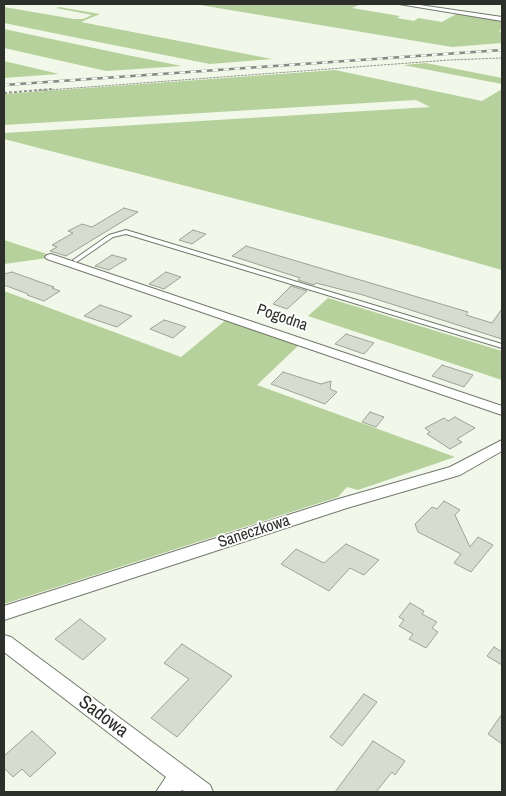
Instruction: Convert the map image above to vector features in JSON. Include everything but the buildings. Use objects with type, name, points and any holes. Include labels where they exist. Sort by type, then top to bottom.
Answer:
[{"type":"street","points":[[402,4],[502,19]]},
{"type":"street","name":"Pogodna","points":[[51,257],[502,411]]},
{"type":"street","name":"Saneczkowa","points":[[4,613],[341,504],[455,470],[502,446]]},
{"type":"street","name":"Sadowa","points":[[4,642],[202,792]]},
{"type":"street","points":[[167,792],[181,776]]},
{"type":"lane","points":[[76,260],[111,236],[126,232],[502,346]]},
{"type":"path","points":[[4,93],[449,60],[502,58]]},
{"type":"green space","points":[[194,4],[361,4],[352,8],[400,16],[397,18],[414,21],[418,18],[442,22],[458,13],[502,20],[502,29],[499,31],[502,32],[502,43],[452,47]]},
{"type":"green space","points":[[4,7],[74,19],[83,19],[92,15],[56,8],[100,14],[81,22],[272,59],[210,64],[4,23]]},
{"type":"green space","points":[[4,29],[182,66],[106,71],[4,48]]},
{"type":"green space","points":[[4,61],[59,74],[4,78]]},
{"type":"green space","points":[[426,63],[502,78],[502,84],[403,65]]},
{"type":"green space","points":[[335,70],[482,101],[502,89],[502,270],[403,242],[4,139],[4,133],[430,107],[416,100],[4,125],[4,94]]},
{"type":"green space","points":[[4,240],[50,255],[48,258],[4,264]]},
{"type":"green space","points":[[4,291],[181,357],[227,319],[300,344],[257,385],[455,457],[358,490],[347,487],[338,497],[4,604]]},
{"type":"green space","points":[[328,298],[502,351],[502,380],[308,316]]},
{"type":"railway","points":[[4,85],[502,50]]}]
